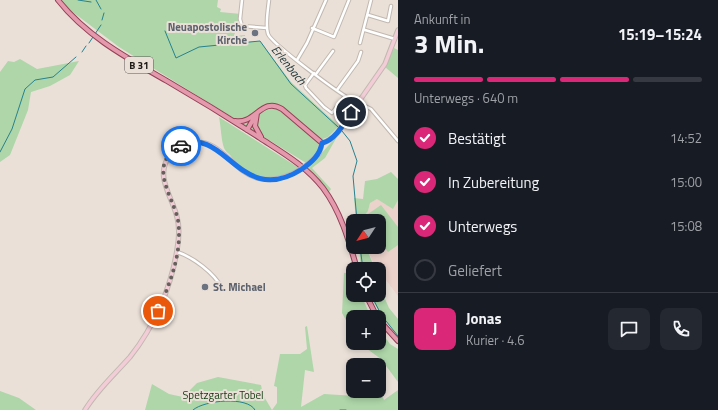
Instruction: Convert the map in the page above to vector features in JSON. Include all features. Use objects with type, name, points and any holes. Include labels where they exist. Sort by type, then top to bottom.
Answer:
[{"type":"main road","name":"B 31","points":[[58,0],[72,16],[96,37],[140,66],[227,117],[301,165],[324,189],[341,218],[356,262]]},
{"type":"main road","points":[[227,117],[240,122],[246,121],[267,106],[281,108],[322,143]]},
{"type":"main road","points":[[246,129],[256,113]]},
{"type":"main road","points":[[256,113],[256,129],[266,142]]},
{"type":"main road","points":[[386,328],[398,341]]},
{"type":"street","points":[[242,0],[240,19],[242,26],[267,28]]},
{"type":"street","points":[[269,0],[267,28],[268,34],[272,40],[345,96],[354,101],[360,100],[385,64],[398,30]]},
{"type":"street","points":[[297,60],[307,43],[312,28],[326,0]]},
{"type":"street","points":[[312,28],[334,37],[349,0]]},
{"type":"street","points":[[360,43],[365,30],[371,0]]},
{"type":"street","points":[[368,14],[388,21],[391,6]]},
{"type":"street","points":[[365,30],[395,40]]},
{"type":"street","points":[[333,51],[305,85],[306,88],[324,107],[332,113],[345,96]]},
{"type":"street","points":[[337,90],[358,61],[361,52]]},
{"type":"street","points":[[360,100],[361,104]]},
{"type":"street","points":[[354,101],[356,106]]},
{"type":"street","points":[[85,410],[103,386],[136,349],[148,331],[164,295],[177,252],[178,225],[164,182],[163,174],[167,161],[178,148],[191,142],[206,143],[220,151],[237,168],[257,178],[279,178],[298,171],[308,164],[319,154],[322,143],[335,135],[356,106],[361,104],[371,109],[398,141]]},
{"type":"street","points":[[177,252],[206,270],[217,279],[222,288]]},
{"type":"shaded area","points":[[377,199],[393,208],[398,200],[398,296],[386,280],[386,262],[373,262],[369,254],[386,254],[386,214],[366,214],[370,203]]},
{"type":"green space","points":[[62,0],[218,0],[217,7],[221,9],[220,12],[241,14],[234,36],[245,35],[246,42],[260,41],[291,82],[339,126],[328,137],[320,140],[316,154],[306,163],[119,47],[70,10]]},
{"type":"green space","points":[[394,48],[398,50],[398,78],[385,67]]},
{"type":"green space","points":[[20,59],[37,69],[79,61],[70,75],[50,86],[31,92],[28,110],[10,155],[0,162],[0,72],[8,61],[14,62]]},
{"type":"green space","points":[[219,117],[299,168],[289,173],[270,177],[261,177],[245,170],[237,164],[224,149]]},
{"type":"green space","points":[[338,135],[325,158],[312,168],[331,189],[329,192],[308,168]]},
{"type":"green space","points":[[391,172],[398,179],[398,200],[393,209],[377,199],[370,203],[366,214],[355,214],[354,198],[363,199],[365,181],[377,179]]},
{"type":"green space","points":[[381,205],[398,227],[398,245],[388,252],[386,249],[386,214],[368,214]]},
{"type":"green space","points":[[360,254],[369,254],[372,262],[360,262]]},
{"type":"green space","points":[[344,273],[346,273],[346,302],[364,302],[368,310],[346,310],[346,320],[342,313]]},
{"type":"green space","points":[[386,301],[389,308],[398,319],[398,337],[386,321],[386,310],[378,310],[374,302]]},
{"type":"green space","points":[[307,326],[314,372],[305,370],[301,407],[324,394],[346,395],[346,398],[383,398],[384,400],[398,390],[398,410],[272,410],[277,403],[277,387],[274,386],[280,354],[300,354],[307,349],[305,327]]},
{"type":"green space","points":[[386,339],[390,344],[398,349],[398,382],[386,366],[386,358],[380,358],[369,350],[386,350]]},
{"type":"green space","name":"Spetzgarter Tobel","points":[[218,377],[261,385],[263,395],[272,410],[145,410],[152,384],[169,394],[183,397],[197,383]]},
{"type":"green space","points":[[0,391],[19,398],[36,410],[0,410]]},
{"type":"waterway","points":[[78,0],[91,2]]},
{"type":"waterway","points":[[96,0],[101,9]]},
{"type":"waterway","points":[[102,20],[104,13]]},
{"type":"waterway","points":[[95,34],[101,25]]},
{"type":"waterway","name":"Erlenbach","points":[[165,31],[176,58],[199,47],[260,41],[291,84],[338,127]]},
{"type":"waterway","points":[[89,43],[93,37]]},
{"type":"waterway","points":[[82,52],[86,46]]},
{"type":"waterway","points":[[0,152],[12,129],[25,89],[35,80],[53,77],[76,57]]},
{"type":"waterway","name":"Erlenbach","points":[[342,131],[350,141],[357,161],[353,176],[356,214]]},
{"type":"waterway","name":"Erlenbach","points":[[361,254],[362,262]]},
{"type":"waterway","name":"Erlenbach","points":[[375,302],[382,316],[398,336]]},
{"type":"waterway","points":[[193,410],[206,404],[226,401],[244,403],[251,406],[255,410]]},
{"type":"waterway","points":[[340,410],[346,410]]},
{"type":"way so far","points":[[158,311],[171,277],[179,240],[177,216],[167,191],[163,174],[164,167],[169,157],[181,146]]},
{"type":"place","name":"Neuapostolische Kirche","points":[[255,33]]},
{"type":"place","name":"St. Michael","points":[[205,287]]},
{"type":"route","points":[[181,146],[191,142],[206,143],[220,151],[237,168],[252,177],[263,179],[279,178],[298,171],[314,160],[320,153],[322,143],[330,140],[335,135],[351,112]]}]
